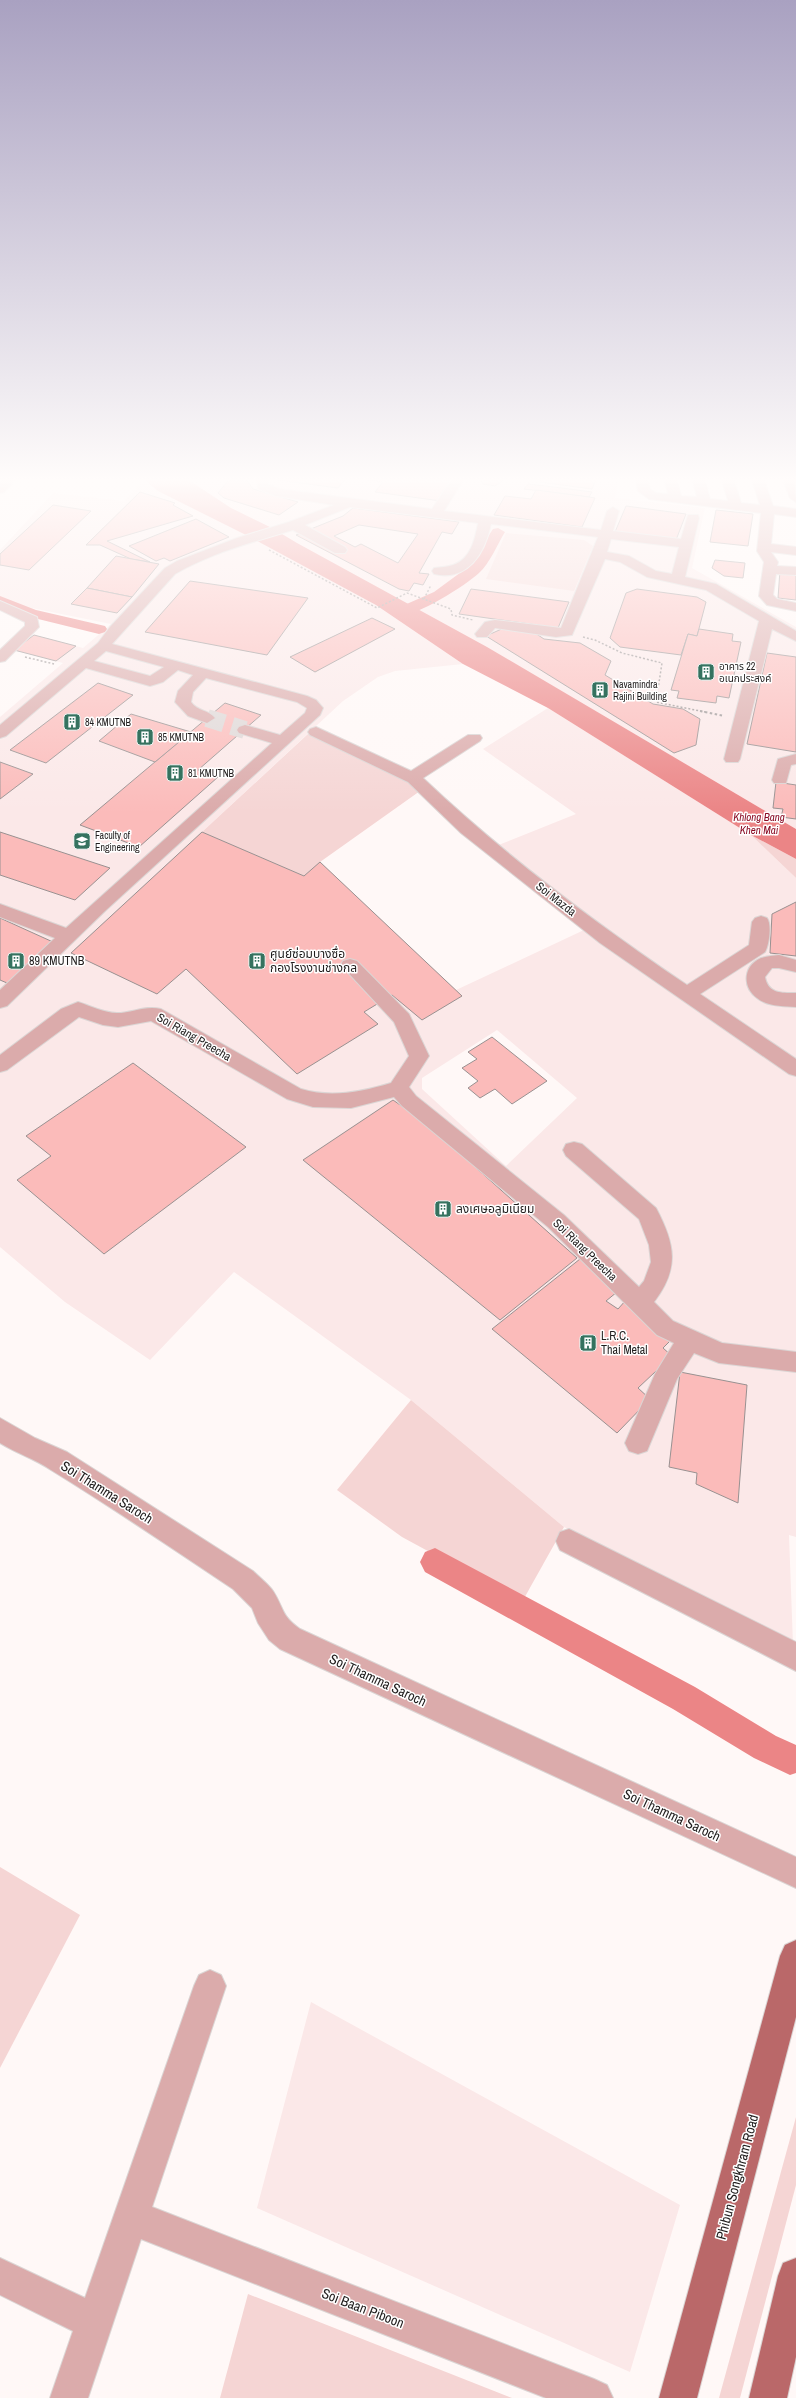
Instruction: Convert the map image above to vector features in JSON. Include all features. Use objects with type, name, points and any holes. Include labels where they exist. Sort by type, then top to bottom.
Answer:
[{"type":"main road","name":"Phibun Songkhram Road","points":[[678,2398],[796,1956]]},
{"type":"main road","points":[[768,2398],[796,2276]]},
{"type":"street","points":[[0,733],[104,646],[115,630],[153,589]]},
{"type":"street","points":[[482,634],[490,625],[495,624],[564,633],[567,632],[585,589]]},
{"type":"street","points":[[715,589],[767,618],[796,637]]},
{"type":"street","points":[[767,589],[766,596],[768,599],[782,605],[796,607]]},
{"type":"street","points":[[0,605],[32,620],[32,627],[4,656]]},
{"type":"street","points":[[732,759],[767,618]]},
{"type":"street","points":[[0,1001],[68,936],[312,715],[315,708],[311,703],[302,699],[174,666],[104,646]]},
{"type":"street","points":[[81,666],[150,681],[158,679],[174,666]]},
{"type":"street","points":[[203,673],[186,691],[183,702],[186,708],[193,713],[207,718]]},
{"type":"street","points":[[245,730],[282,741]]},
{"type":"street","name":"Soi Mazda","points":[[316,732],[414,779],[466,829],[612,943],[796,1070]]},
{"type":"street","points":[[414,779],[417,774],[474,738]]},
{"type":"street","points":[[780,780],[784,762],[796,758]]},
{"type":"street","points":[[0,910],[68,936]]},
{"type":"street","points":[[761,922],[758,948],[763,957],[775,962],[796,966]]},
{"type":"street","points":[[686,994],[758,948]]},
{"type":"street","points":[[756,985],[753,977],[755,971],[760,966],[775,962]]},
{"type":"street","points":[[350,965],[402,1019],[419,1056],[398,1088]]},
{"type":"street","points":[[719,974],[738,977],[756,985],[767,996],[793,1003]]},
{"type":"street","name":"Soi Riang Preecha","points":[[0,1066],[68,1014],[78,1009],[103,1018],[118,1020],[154,1014],[294,1094],[313,1100],[351,1101],[398,1088],[409,1101],[556,1221],[665,1328],[719,1353],[796,1362]]},
{"type":"street","points":[[574,1150],[648,1214],[660,1245],[662,1262],[654,1286],[640,1303]]},
{"type":"street","points":[[638,1443],[667,1374],[690,1340]]},
{"type":"street","name":"Soi Thamma Saroch","points":[[0,1429],[26,1446],[58,1460],[108,1491],[243,1580],[263,1600],[268,1614],[279,1631],[290,1639],[796,1873]]},
{"type":"street","points":[[568,1541],[796,1657]]},
{"type":"street","points":[[69,2398],[210,1986]]},
{"type":"street","name":"Soi Baan Piboon","points":[[131,2217],[594,2398]]},
{"type":"street","points":[[0,2276],[95,2322]]},
{"type":"path","points":[[340,589],[377,608],[407,593],[450,609],[452,615],[495,624]]},
{"type":"path","points":[[564,633],[595,640],[622,653],[662,663],[656,702],[742,720]]},
{"type":"path","points":[[4,656],[81,666]]},
{"type":"shaded area","points":[[0,589],[729,589],[796,627],[796,829],[488,648],[463,664],[395,671],[378,677],[343,701],[202,832],[303,876],[320,862],[456,990],[584,930],[796,1075],[796,1537],[789,1535],[793,1645],[564,1527],[411,1400],[234,1272],[150,1360],[65,1302],[0,1247],[0,717],[63,663],[14,650],[34,635],[83,648],[111,624],[12,604],[0,597]],"holes":[[[497,1030],[577,1098],[506,1166],[422,1089],[422,1078]]]},
{"type":"shaded area","points":[[559,589],[575,589],[574,591]]},
{"type":"shaded area","points":[[548,708],[751,835],[796,878],[796,1066],[679,982],[496,846],[576,814],[483,749]]},
{"type":"shaded area","points":[[309,733],[408,780],[420,791],[320,862],[304,876],[202,832]]},
{"type":"shaded area","points":[[751,835],[796,859],[796,878]]},
{"type":"shaded area","points":[[411,1400],[564,1527],[522,1602],[402,1537],[337,1490]]},
{"type":"shaded area","points":[[0,1867],[80,1915],[0,2068]]},
{"type":"shaded area","points":[[311,2002],[680,2205],[630,2372],[257,2208]]},
{"type":"shaded area","points":[[796,2117],[796,2185],[740,2398],[719,2398]]},
{"type":"shaded area","points":[[248,2294],[512,2398],[220,2398]]},
{"type":"water","name":"Khlong Bang Khen Mai","points":[[346,589],[381,589],[487,647],[796,829],[796,859],[751,835],[548,708],[463,664],[376,605]]},
{"type":"building","points":[[86,589],[132,597],[117,613],[71,604]]},
{"type":"building","points":[[92,589],[139,589],[132,597]]},
{"type":"building","points":[[183,589],[245,589],[308,598],[267,655],[145,632]]},
{"type":"building","points":[[399,589],[410,589],[409,591]]},
{"type":"building","points":[[471,589],[569,602],[558,628],[459,614]]},
{"type":"building","points":[[637,589],[697,597],[706,602],[697,636],[688,634],[681,655],[620,647],[610,638],[626,593]]},
{"type":"building","points":[[779,589],[796,589],[796,600],[778,598]]},
{"type":"building","points":[[372,618],[395,629],[315,672],[290,657]]},
{"type":"building","name":"Navamindra Rajini Building","points":[[506,627],[529,629],[544,639],[580,643],[611,661],[605,675],[653,704],[683,709],[700,719],[696,745],[674,753],[486,636]]},
{"type":"building","name":"อาคาร 22 อเนกประสงค์","points":[[699,629],[733,634],[732,641],[741,642],[729,698],[717,696],[716,703],[677,698],[679,691],[671,690],[688,634],[697,636]]},
{"type":"building","points":[[34,635],[76,646],[56,661],[14,650]]},
{"type":"building","points":[[767,653],[796,657],[796,752],[747,744]]},
{"type":"building","name":"84 KMUTNB","points":[[98,683],[133,695],[46,763],[10,750]]},
{"type":"building","name":"81 KMUTNB","points":[[225,703],[261,715],[198,770],[218,777],[139,847],[80,825]]},
{"type":"building","name":"85 KMUTNB","points":[[131,714],[191,732],[155,762],[99,741]]},
{"type":"building","points":[[0,762],[33,774],[0,799]]},
{"type":"building","points":[[776,782],[796,785],[796,819],[781,817],[783,809],[773,808]]},
{"type":"building","points":[[0,832],[110,868],[75,900],[0,875]]},
{"type":"building","name":"ศูนย์ซ่อมบางซื่อ กองโรงงานช่างกล","points":[[202,832],[304,876],[320,862],[462,996],[422,1020],[392,995],[364,1012],[378,1024],[297,1074],[186,969],[157,994],[71,953]]},
{"type":"building","points":[[796,902],[796,956],[770,953],[772,914]]},
{"type":"building","name":"89 KMUTNB","points":[[0,918],[53,942],[7,983],[0,980]]},
{"type":"building","points":[[492,1037],[547,1081],[512,1104],[495,1089],[480,1098],[468,1088],[478,1081],[462,1068],[477,1059],[468,1052]]},
{"type":"building","points":[[133,1063],[246,1147],[104,1254],[17,1180],[51,1156],[26,1136]]},
{"type":"building","name":"ลงเศษอลูมิเนียม","points":[[393,1100],[426,1123],[577,1258],[500,1320],[303,1160]]},
{"type":"building","name":"L.R.C. Thai Metal","points":[[580,1259],[617,1292],[606,1301],[618,1309],[626,1300],[672,1339],[663,1348],[672,1356],[638,1388],[650,1399],[617,1433],[492,1329]]},
{"type":"building","points":[[680,1372],[747,1385],[738,1503],[696,1484],[697,1473],[669,1467]]},
{"type":"waterway","points":[[398,613],[439,595],[448,589]]},
{"type":"waterway","points":[[0,601],[31,613],[99,629]]},
{"type":"waterway","points":[[435,1562],[684,1698],[765,1747],[790,1759]]},
{"type":"tunnel","points":[[207,718],[245,730]]},
{"type":"place","name":"อาคาร 22 อเนกประสงค์","points":[[706,672]]},
{"type":"place","name":"Navamindra Rajini Building","points":[[600,690]]},
{"type":"place","name":"84 KMUTNB","points":[[72,722]]},
{"type":"place","name":"85 KMUTNB","points":[[145,737]]},
{"type":"place","name":"81 KMUTNB","points":[[175,773]]},
{"type":"place","name":"Faculty of Engineering","points":[[82,841]]},
{"type":"place","name":"89 KMUTNB","points":[[16,961]]},
{"type":"place","name":"ศูนย์ซ่อมบางซื่อ กองโรงงานช่างกล","points":[[257,961]]},
{"type":"place","name":"ลงเศษอลูมิเนียม","points":[[443,1209]]},
{"type":"place","name":"L.R.C. Thai Metal","points":[[588,1343]]}]
